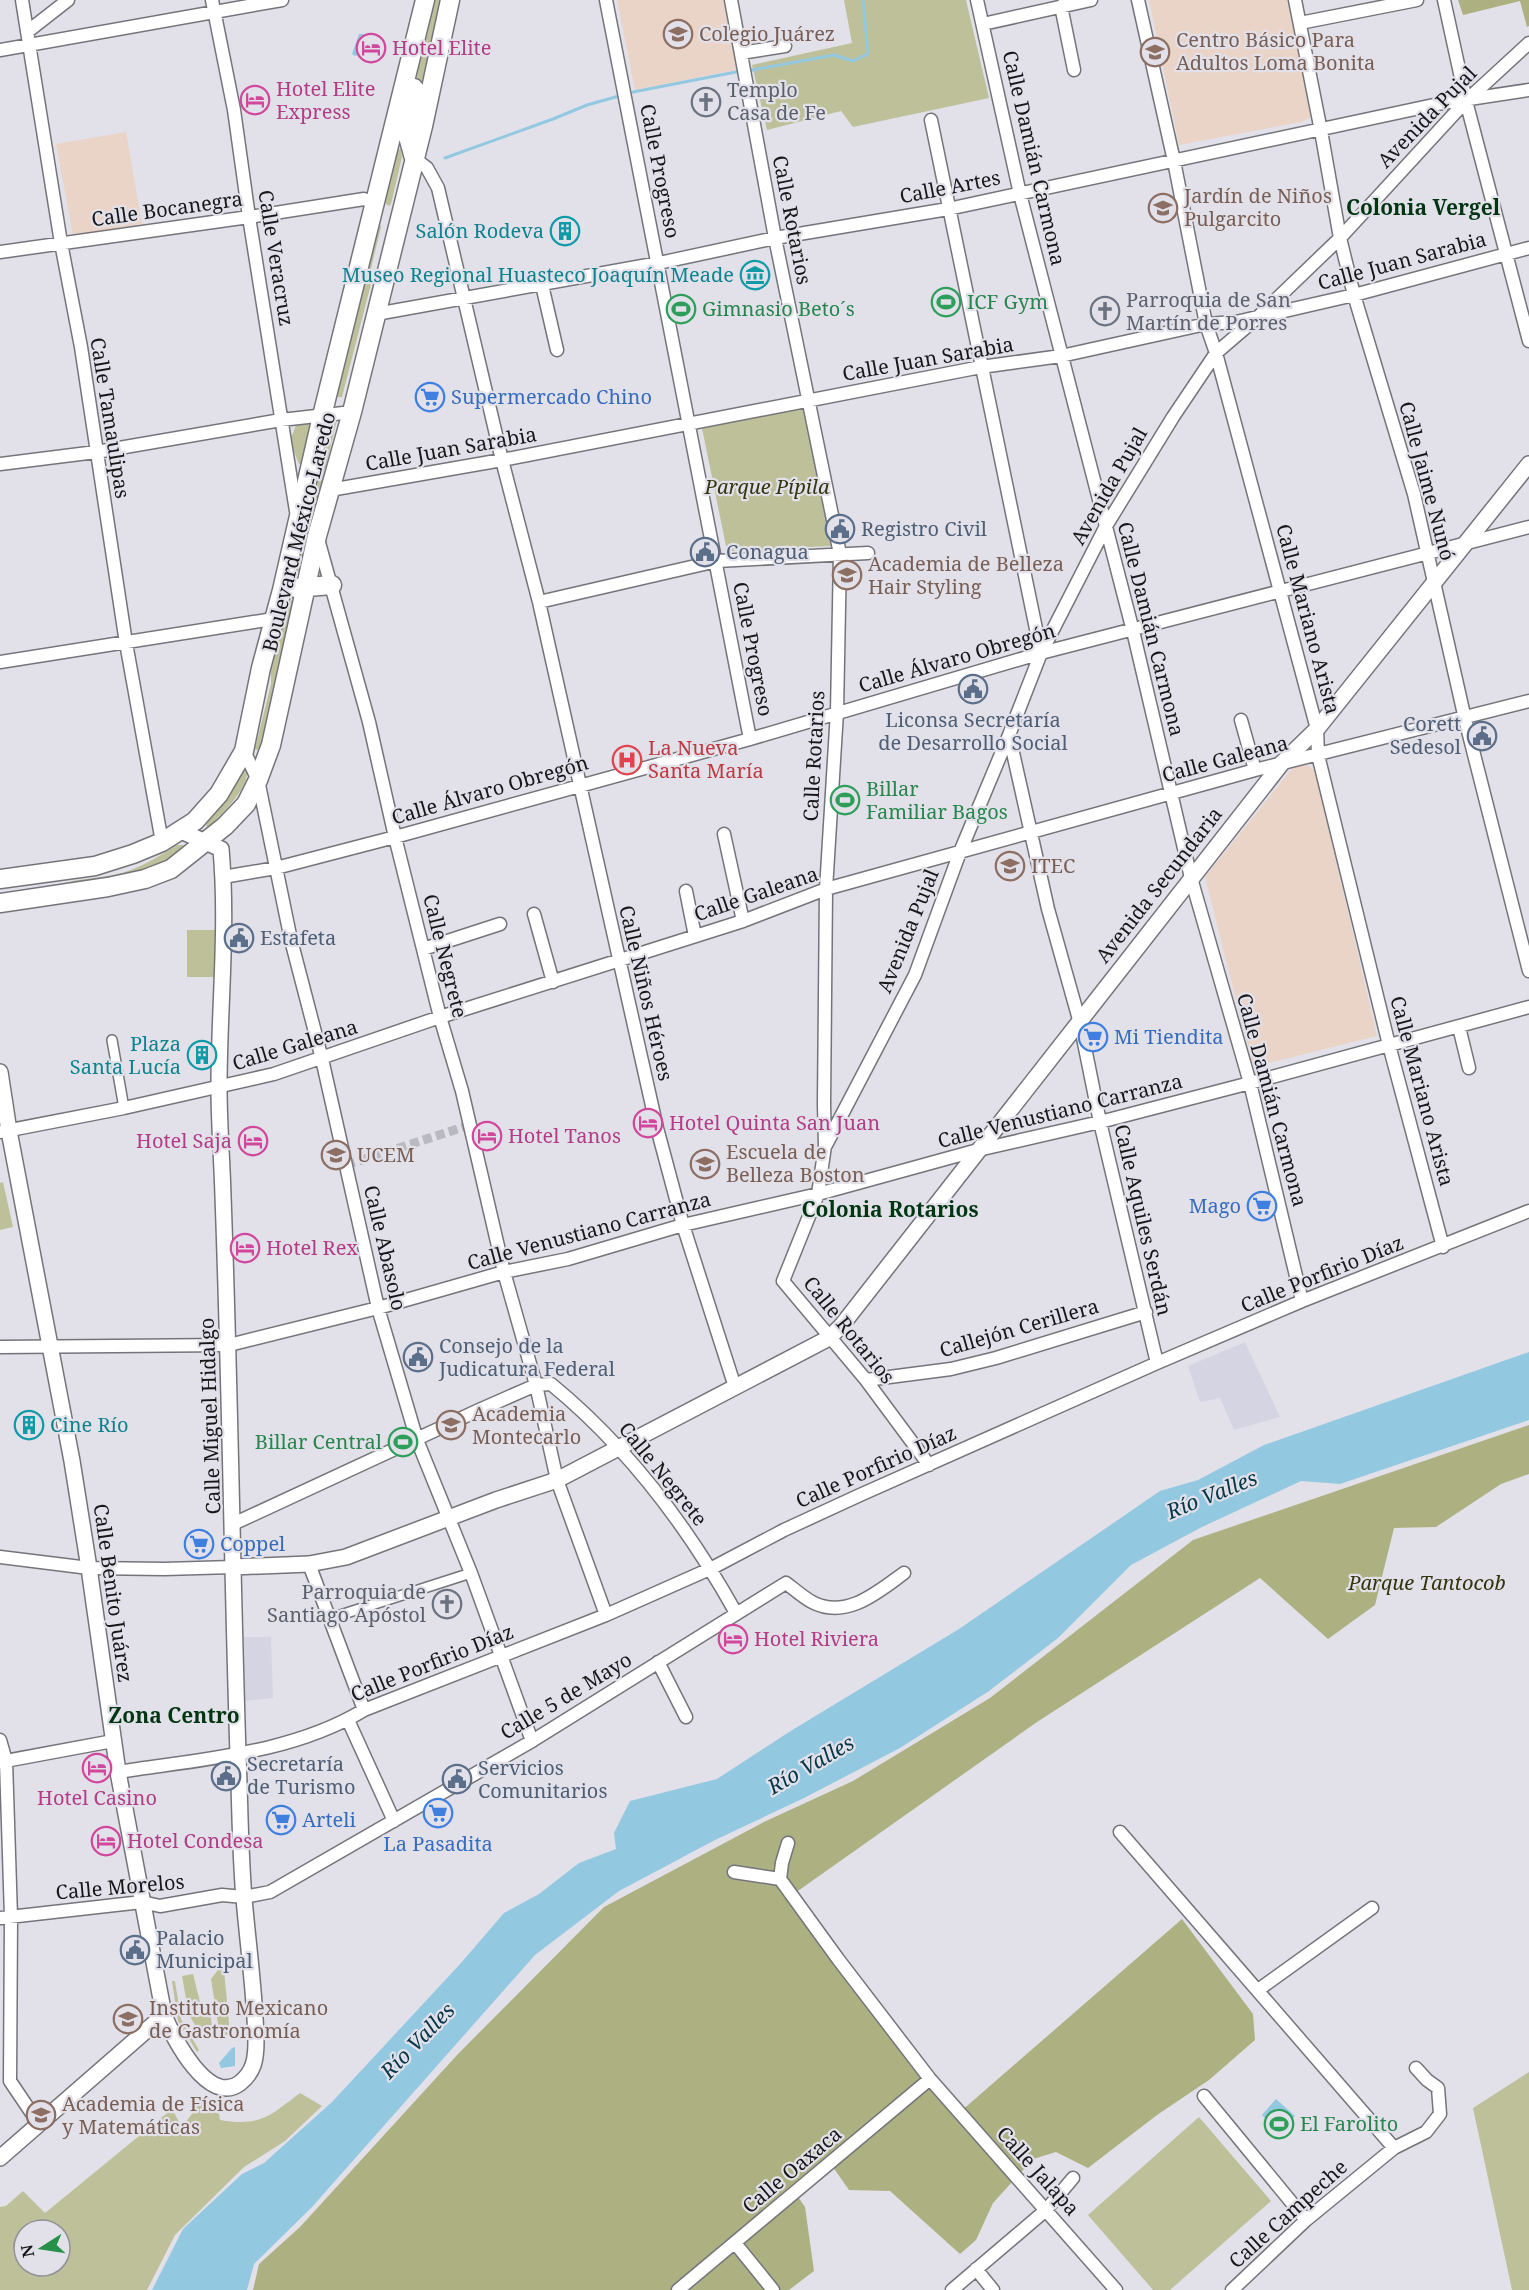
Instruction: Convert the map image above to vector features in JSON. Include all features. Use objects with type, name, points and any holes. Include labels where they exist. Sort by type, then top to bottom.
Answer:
[{"type":"main road","name":"Boulevard México-Laredo","points":[[0,879],[95,866],[133,855],[162,842],[195,821],[219,794],[244,751],[273,619],[282,590],[322,416],[425,0]]},
{"type":"main road","name":"Boulevard México-Laredo","points":[[0,903],[87,891],[145,879],[171,869],[207,841],[246,804],[258,780],[271,745],[317,536],[352,412],[450,0]]},
{"type":"main road","points":[[414,47],[415,76],[407,133],[414,158]]},
{"type":"main road","points":[[374,203],[396,231]]},
{"type":"main road","points":[[282,590],[306,585],[332,585]]},
{"type":"street","name":"Calle Tamaulipas","points":[[22,0],[61,243],[81,347],[126,643],[162,842]]},
{"type":"street","points":[[27,32],[68,0]]},
{"type":"street","points":[[0,50],[30,46],[213,6],[282,0]]},
{"type":"street","name":"Calle Progreso","points":[[606,0],[750,739]]},
{"type":"street","name":"Calle Rotarios","points":[[731,0],[775,238],[840,554],[837,712],[826,889],[825,1146],[818,1194],[783,1281],[866,1380],[929,1465]]},
{"type":"street","name":"Calle Damián Carmona","points":[[977,0],[1020,194],[1133,631],[1191,878],[1250,1083],[1302,1301]]},
{"type":"street","points":[[983,24],[1091,0]]},
{"type":"street","name":"Calle Mariano Arista","points":[[1138,0],[1174,161],[1206,324],[1216,353],[1317,729],[1318,755],[1389,1045],[1443,1247]]},
{"type":"street","name":"Calle Jaime Nunó","points":[[1295,0],[1340,238],[1354,295],[1414,494],[1465,719],[1529,971]]},
{"type":"street","points":[[1300,23],[1417,0]]},
{"type":"street","points":[[1444,0],[1466,101],[1529,341]]},
{"type":"street","name":"Calle Veracruz","points":[[213,6],[234,110],[298,523]]},
{"type":"street","points":[[1061,6],[1074,70]]},
{"type":"street","name":"Avenida Pujal","points":[[825,1146],[915,975],[960,852],[1041,654],[1106,526],[1173,417],[1216,353],[1258,317],[1340,238],[1466,101],[1529,43]]},
{"type":"street","points":[[742,58],[785,46]]},
{"type":"street","name":"Calle Artes","points":[[376,314],[659,263],[775,238],[948,208],[1443,103],[1529,90]]},
{"type":"street","points":[[931,120],[1041,654]]},
{"type":"street","name":"Calle Niños Héroes","points":[[414,158],[427,168],[438,188],[502,460],[539,602],[657,1128],[683,1226],[735,1387]]},
{"type":"street","name":"Calle Bocanegra","points":[[0,252],[364,199],[374,203]]},
{"type":"street","name":"Calle Juan Sarabia","points":[[330,490],[688,425],[981,367],[1061,356],[1206,324],[1236,322],[1354,295],[1529,249]]},
{"type":"street","points":[[542,285],[557,350]]},
{"type":"street","points":[[0,464],[96,452],[281,420],[352,412]]},
{"type":"street","name":"Avenida Secundaria","points":[[829,1338],[842,1325],[1080,1023],[1282,763],[1317,729],[1529,464]]},
{"type":"street","name":"Calle Álvaro Obregón","points":[[223,877],[276,868],[395,837],[580,784],[750,739],[1041,654],[1529,527]]},
{"type":"street","name":"Calle Negrete","points":[[317,536],[369,722],[440,1017],[462,1090],[504,1272],[536,1385],[557,1480],[606,1615]]},
{"type":"street","points":[[539,602],[717,561],[868,553]]},
{"type":"street","points":[[0,662],[273,619]]},
{"type":"street","name":"Calle Galeana","points":[[4,1132],[219,1088],[274,1074],[440,1017],[743,921],[826,889],[1282,763],[1465,719],[1529,701]]},
{"type":"street","points":[[1241,720],[1256,770]]},
{"type":"street","name":"Calle Aquiles Serdán","points":[[1009,735],[1048,909],[1080,1023],[1100,1122],[1157,1363]]},
{"type":"street","name":"Calle Abasolo","points":[[244,751],[258,780],[276,868],[378,1308],[417,1440],[471,1573],[499,1656],[532,1741]]},
{"type":"street","points":[[181,831],[207,841]]},
{"type":"street","points":[[724,834],[743,921]]},
{"type":"street","name":"Calle Miguel Hidalgo","points":[[207,841],[221,849],[223,877],[219,1088],[229,1345],[238,1754],[244,1897],[255,2016],[256,2054],[250,2075],[233,2088]]},
{"type":"street","points":[[686,891],[695,936]]},
{"type":"street","points":[[534,914],[553,982]]},
{"type":"street","points":[[423,949],[500,924]]},
{"type":"street","name":"Calle Venustiano Carranza","points":[[0,1347],[229,1345],[378,1308],[504,1272],[568,1259],[683,1226],[818,1194],[978,1150],[1100,1122],[1250,1083],[1529,1007]]},
{"type":"street","points":[[1459,1027],[1469,1068]]},
{"type":"street","points":[[112,1040],[124,1108]]},
{"type":"street","name":"Calle Benito Juárez","points":[[0,1072],[4,1132],[72,1461],[118,1772],[164,2015],[174,2038],[195,2068],[219,2088],[233,2088]]},
{"type":"street","name":"Calle Porfirio Díaz","points":[[118,1772],[238,1754],[299,1740],[348,1720],[364,1710],[606,1615],[712,1568],[784,1530],[1157,1363],[1302,1301],[1529,1211]]},
{"type":"street","name":"Callejón Cerillera","points":[[866,1380],[951,1369],[996,1359],[1146,1312]]},
{"type":"street","points":[[0,1557],[89,1568],[164,1569],[309,1564],[346,1557],[557,1480],[829,1338]]},
{"type":"street","name":"Calle Negrete","points":[[536,1385],[551,1384],[582,1409],[619,1446],[712,1568],[736,1613]]},
{"type":"street","points":[[234,1524],[536,1385]]},
{"type":"street","points":[[309,1564],[364,1710]]},
{"type":"street","points":[[331,1618],[471,1573]]},
{"type":"street","name":"Calle 5 de Mayo","points":[[244,1897],[270,1892],[394,1821],[532,1741],[786,1583],[812,1602],[829,1608],[862,1602],[904,1573]]},
{"type":"street","points":[[658,1662],[686,1717]]},
{"type":"street","points":[[348,1720],[394,1821]]},
{"type":"street","points":[[0,1740],[3,1762],[10,2081],[39,2124]]},
{"type":"street","points":[[3,1762],[114,1741]]},
{"type":"street","points":[[1120,1832],[1394,2148]]},
{"type":"street","points":[[734,1872],[780,1879],[788,1843]]},
{"type":"street","name":"Calle Jalapa","points":[[780,1879],[930,2079],[1116,2290]]},
{"type":"street","name":"Calle Morelos","points":[[6,1918],[142,1902],[160,1906],[222,1895],[244,1897]]},
{"type":"street","points":[[1258,1990],[1372,1908]]},
{"type":"street","points":[[0,2158],[164,2015]]},
{"type":"street","name":"Calle Campeche","points":[[1232,2290],[1306,2220],[1394,2148],[1426,2132],[1440,2114],[1438,2088],[1416,2068]]},
{"type":"street","name":"Calle Oaxaca","points":[[678,2290],[930,2079]]},
{"type":"street","points":[[1204,2096],[1306,2220]]},
{"type":"street","points":[[952,2290],[1046,2210],[1072,2178]]},
{"type":"street","points":[[735,2243],[773,2290]]},
{"type":"street","points":[[976,2270],[993,2290]]},
{"type":"shaded area","name":"Colegio Juárez","points":[[617,0],[726,0],[740,69],[635,90]]},
{"type":"shaded area","points":[[1149,0],[1288,0],[1311,113],[1310,118],[1301,122],[1179,145]]},
{"type":"shaded area","points":[[126,132],[142,224],[73,236],[56,144]]},
{"type":"shaded area","points":[[1303,762],[1315,771],[1377,1036],[1253,1067],[1205,877],[1295,765]]},
{"type":"shaded area","points":[[1245,1342],[1280,1417],[1234,1430],[1220,1398],[1200,1402],[1188,1366]]},
{"type":"shaded area","points":[[244,1637],[271,1637],[273,1698],[245,1701]]},
{"type":"green space","points":[[435,0],[442,0],[408,137],[418,71]]},
{"type":"green space","points":[[844,0],[966,0],[989,98],[853,127],[841,111],[767,130],[752,65],[852,43]]},
{"type":"green space","points":[[1458,0],[1529,0],[1529,26],[1527,27],[1520,1],[1463,15]]},
{"type":"green space","points":[[401,149],[402,157],[389,206],[385,201],[398,150]]},
{"type":"green space","points":[[380,224],[369,277],[372,280],[342,397],[336,397]]},
{"type":"green space","name":"Parque Pípila","points":[[803,408],[831,546],[727,551],[702,428]]},
{"type":"green space","points":[[337,420],[310,531],[307,518],[331,421]]},
{"type":"green space","points":[[312,422],[302,465],[299,464],[290,441],[296,425]]},
{"type":"green space","points":[[305,525],[308,537],[299,574],[292,577]]},
{"type":"green space","points":[[297,597],[261,748],[258,750],[255,749],[271,684],[271,671],[289,602]]},
{"type":"green space","points":[[242,771],[247,771],[244,785],[239,793],[209,827],[206,826],[221,807]]},
{"type":"green space","points":[[177,845],[183,845],[187,849],[136,874],[55,887],[76,880],[123,873],[147,863]]},
{"type":"green space","points":[[187,930],[219,930],[218,977],[187,977]]},
{"type":"green space","points":[[3,1182],[13,1227],[0,1230],[0,1183]]},
{"type":"green space","points":[[1529,1425],[1529,1474],[1501,1484],[1436,1527],[1394,1528],[1375,1605],[1328,1639],[1260,1578],[1037,1722],[795,1893],[960,2112],[1182,1919],[1253,2014],[1255,2040],[1209,2080],[1157,2115],[1088,2168],[1056,2152],[1033,2159],[993,2203],[976,2240],[960,2254],[890,2191],[849,2190],[828,2160],[793,2190],[805,2207],[814,2271],[789,2290],[253,2290],[259,2264],[300,2227],[458,2054],[604,1907],[766,1821],[853,1781],[990,1698],[1193,1540]]},
{"type":"green space","points":[[218,1970],[224,1970],[230,2034],[220,2036],[211,1979]]},
{"type":"green space","points":[[193,1974],[200,2002],[187,2004],[182,1976]]},
{"type":"green space","points":[[172,1981],[175,1981],[181,2019],[199,2050],[197,2052],[178,2021]]},
{"type":"green space","points":[[210,2013],[214,2038],[204,2040],[189,2015]]},
{"type":"green space","points":[[1529,2072],[1529,2290],[1512,2290],[1473,2108]]},
{"type":"green space","points":[[300,2093],[322,2106],[285,2141],[244,2167],[175,2235],[147,2290],[0,2290],[0,2207],[6,2206],[23,2191],[45,2213],[172,2109],[182,2127],[203,2099],[219,2114],[220,2120],[255,2121],[272,2113]]},
{"type":"green space","points":[[1199,2117],[1271,2201],[1170,2290],[1153,2290],[1088,2215]]},
{"type":"water","points":[[359,34],[364,34],[365,40],[362,41],[359,55],[355,56],[352,54]]},
{"type":"water","name":"Río Valles","points":[[1529,1352],[1529,1420],[1340,1484],[1301,1481],[1202,1527],[1131,1565],[1058,1638],[989,1691],[900,1748],[804,1798],[715,1840],[619,1891],[535,1955],[312,2207],[254,2264],[247,2290],[152,2290],[183,2229],[242,2174],[264,2163],[332,2102],[461,1963],[504,1913],[539,1894],[579,1863],[616,1849],[614,1833],[630,1801],[717,1779],[789,1732],[959,1629],[1160,1491],[1198,1480],[1264,1445]]},
{"type":"water","points":[[235,2047],[235,2066],[221,2068],[219,2063]]},
{"type":"water","name":"El Farolito","points":[[1276,2099],[1295,2116],[1279,2133],[1262,2115]]},
{"type":"waterway","points":[[747,71],[834,55],[853,61],[868,54],[863,0]]},
{"type":"waterway","points":[[633,92],[741,71]]},
{"type":"waterway","points":[[445,158],[587,105],[619,96]]},
{"type":"tunnel","points":[[346,1165],[470,1125]]},
{"type":"place","name":"Colegio Juárez","points":[[678,34]]},
{"type":"place","name":"Hotel Elite","points":[[371,48]]},
{"type":"place","name":"Centro Básico Para Adultos Loma Bonita","points":[[1155,52]]},
{"type":"place","name":"Hotel Elite Express","points":[[255,100]]},
{"type":"place","name":"Templo Casa de Fe","points":[[706,102]]},
{"type":"place","name":"Jardín de Niños Pulgarcito","points":[[1163,208]]},
{"type":"place","name":"Salón Rodeva","points":[[565,231]]},
{"type":"place","name":"Museo Regional Huasteco Joaquín Meade","points":[[755,275]]},
{"type":"place","name":"ICF Gym","points":[[946,302]]},
{"type":"place","name":"Gimnasio Beto´s","points":[[681,309]]},
{"type":"place","name":"Parroquia de San Martín de Porres","points":[[1105,311]]},
{"type":"place","name":"Supermercado Chino","points":[[430,397]]},
{"type":"place","name":"Registro Civil","points":[[840,529]]},
{"type":"place","name":"Conagua","points":[[705,552]]},
{"type":"place","name":"Academia de Belleza Hair Styling","points":[[847,575]]},
{"type":"place","name":"Liconsa Secretaría de Desarrollo Social","points":[[973,689]]},
{"type":"place","name":"Corett Sedesol","points":[[1482,736]]},
{"type":"place","name":"La Nueva Santa María","points":[[627,760]]},
{"type":"place","name":"Billar Familiar Bagos","points":[[845,800]]},
{"type":"place","name":"ITEC","points":[[1010,866]]},
{"type":"place","name":"Estafeta","points":[[239,938]]},
{"type":"place","name":"Mi Tiendita","points":[[1093,1037]]},
{"type":"place","name":"Plaza Santa Lucía","points":[[202,1055]]},
{"type":"place","name":"Hotel Quinta San Juan","points":[[648,1123]]},
{"type":"place","name":"Hotel Tanos","points":[[487,1136]]},
{"type":"place","name":"Hotel Saja","points":[[253,1141]]},
{"type":"place","name":"UCEM","points":[[336,1155]]},
{"type":"place","name":"Escuela de Belleza Boston","points":[[705,1164]]},
{"type":"place","name":"Mago","points":[[1262,1206]]},
{"type":"place","name":"Hotel Rex","points":[[245,1248]]},
{"type":"place","name":"Consejo de la Judicatura Federal","points":[[418,1357]]},
{"type":"place","name":"Cine Río","points":[[29,1425]]},
{"type":"place","name":"Academia Montecarlo","points":[[451,1425]]},
{"type":"place","name":"Billar Central","points":[[403,1442]]},
{"type":"place","name":"Coppel","points":[[199,1544]]},
{"type":"place","name":"Parroquia de Santiago Apóstol","points":[[447,1604]]},
{"type":"place","name":"Hotel Riviera","points":[[733,1639]]},
{"type":"place","name":"Hotel Casino","points":[[97,1768]]},
{"type":"place","name":"Secretaría de Turismo","points":[[226,1776]]},
{"type":"place","name":"Servicios Comunitarios","points":[[457,1779]]},
{"type":"place","name":"La Pasadita","points":[[438,1813]]},
{"type":"place","name":"Arteli","points":[[281,1820]]},
{"type":"place","name":"Hotel Condesa","points":[[106,1841]]},
{"type":"place","name":"Palacio Municipal","points":[[135,1950]]},
{"type":"place","name":"Instituto Mexicano de Gastronomía","points":[[128,2019]]},
{"type":"place","name":"Academia de Física y Matemáticas","points":[[41,2115]]},
{"type":"place","name":"El Farolito","points":[[1279,2124]]},
{"type":"district","name":"Colonia Vergel","points":[[1423,208]]},
{"type":"district","name":"Colonia Rotarios","points":[[890,1210]]},
{"type":"district","name":"Zona Centro","points":[[174,1716]]},
{"type":"park label","name":"Parque Tantocob","points":[[1427,1583]]}]
